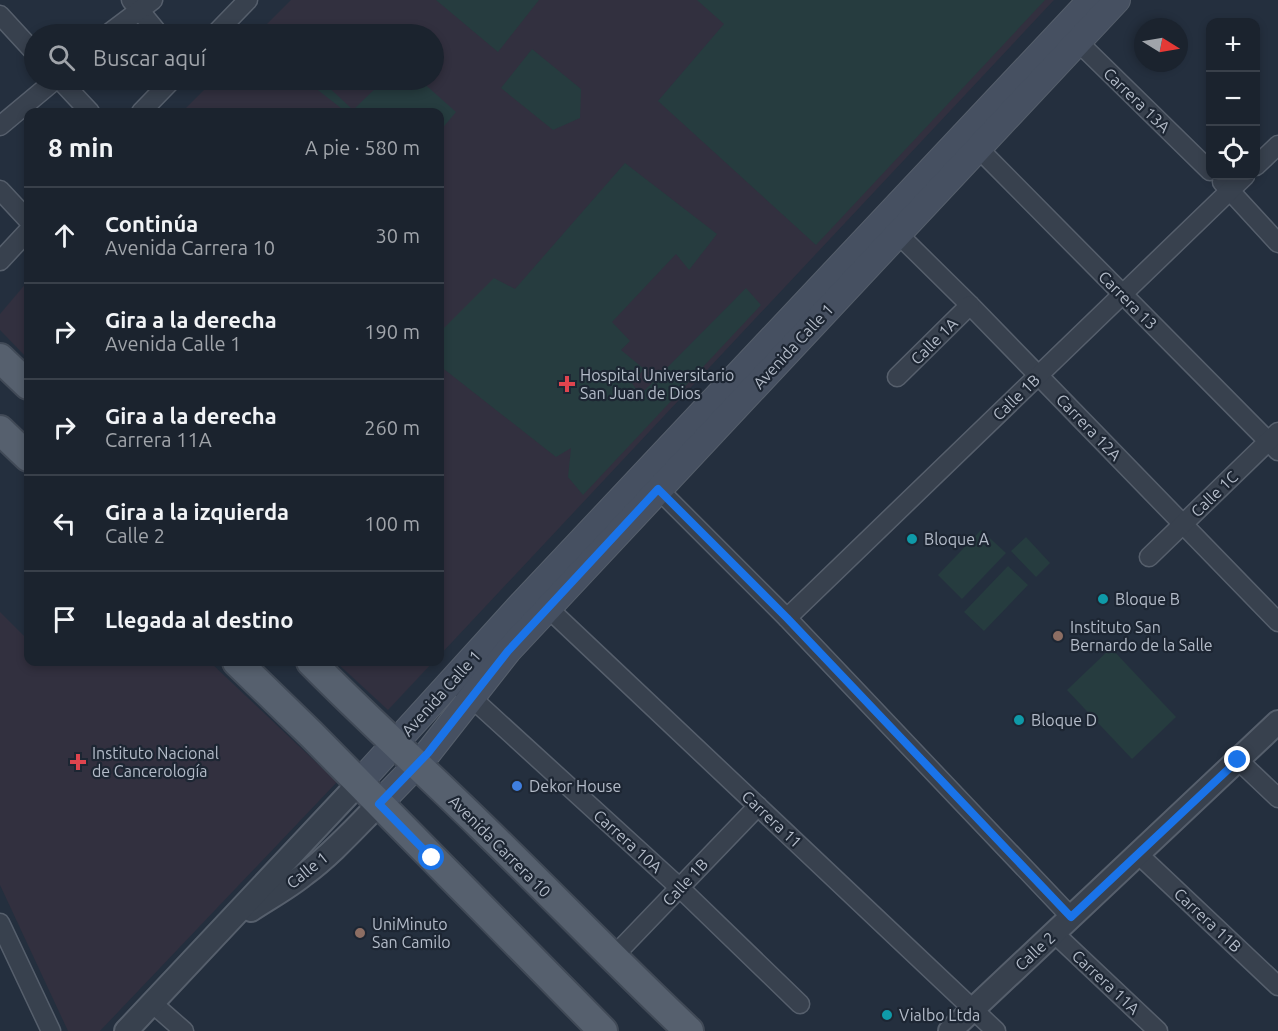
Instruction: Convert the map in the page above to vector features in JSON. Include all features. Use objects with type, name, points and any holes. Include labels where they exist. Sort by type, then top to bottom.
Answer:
[{"type":"main road","name":"Avenida Calle 1","points":[[1071,35],[1091,0]]},
{"type":"main road","name":"Avenida Calle 1","points":[[379,804],[417,765],[462,690],[519,607],[1071,35],[1117,0]]},
{"type":"main road","name":"Avenida Calle 1","points":[[359,783],[395,744],[508,651],[898,234],[971,141]]},
{"type":"main road","points":[[0,358],[24,382]]},
{"type":"main road","points":[[0,430],[24,453]]},
{"type":"main road","points":[[241,666],[603,1031]]},
{"type":"main road","name":"Avenida Carrera 10","points":[[314,666],[689,1031]]},
{"type":"street","points":[[225,24],[248,0]]},
{"type":"street","points":[[119,24],[141,4],[153,24]]},
{"type":"street","points":[[0,15],[24,41]]},
{"type":"street","name":"Carrera 13A","points":[[1071,35],[1206,167]]},
{"type":"street","points":[[0,126],[43,90]]},
{"type":"street","points":[[69,90],[86,108]]},
{"type":"street","points":[[145,108],[162,90]]},
{"type":"street","name":"Carrera 13","points":[[971,141],[1275,442]]},
{"type":"street","points":[[1260,162],[1278,145]]},
{"type":"street","points":[[1220,180],[1278,243]]},
{"type":"street","name":"Calle 1B","points":[[787,618],[1241,180]]},
{"type":"street","points":[[0,190],[24,216]]},
{"type":"street","name":"Carrera 12A","points":[[898,234],[1039,375],[1278,622]]},
{"type":"street","points":[[0,261],[24,235]]},
{"type":"street","name":"Calle 1A","points":[[897,377],[970,305]]},
{"type":"street","name":"Calle 1C","points":[[1149,556],[1275,442]]},
{"type":"street","points":[[658,489],[787,618],[1071,917]]},
{"type":"street","name":"Carrera 11","points":[[548,608],[996,1031]]},
{"type":"street","name":"Carrera 10A","points":[[462,690],[680,888],[800,1004]]},
{"type":"street","name":"Calle 2","points":[[950,1031],[1278,722]]},
{"type":"street","points":[[1238,760],[1278,798]]},
{"type":"street","name":"Calle 1","points":[[126,1031],[359,783]]},
{"type":"street","name":"Calle 1","points":[[226,925],[305,875],[379,804]]},
{"type":"street","name":"Calle 1B","points":[[612,958],[758,806]]},
{"type":"street","name":"Carrera 11B","points":[[1138,854],[1278,986]]},
{"type":"street","points":[[0,922],[51,1031]]},
{"type":"street","name":"Carrera 11A","points":[[1054,933],[1158,1031]]},
{"type":"street","points":[[152,1003],[184,1031]]},
{"type":"shaded area","name":"Hospital Universitario San Juan de Dios","points":[[291,0],[1054,0],[444,651],[444,108],[186,108],[204,90],[444,90],[444,24],[267,24]]},
{"type":"shaded area","points":[[24,286],[24,355],[0,330],[0,314]]},
{"type":"shaded area","name":"Instituto Nacional de Cancerología","points":[[0,612],[24,636],[24,666],[214,666],[337,782],[100,1031],[68,1031],[0,885]]},
{"type":"shaded area","points":[[340,666],[429,666],[388,710]]},
{"type":"green space","points":[[436,0],[539,0],[498,52]]},
{"type":"green space","points":[[697,0],[1045,0],[816,245],[658,101],[724,24]]},
{"type":"green space","points":[[532,49],[581,89],[580,118],[553,130],[501,88]]},
{"type":"green space","points":[[318,90],[332,90],[351,108],[341,108]]},
{"type":"green space","points":[[374,90],[431,90],[456,112],[444,126],[444,108],[355,108]]},
{"type":"green space","points":[[625,163],[717,234],[689,270],[676,254],[612,322],[630,341],[621,350],[644,369],[632,383],[640,395],[746,288],[761,305],[583,495],[568,477],[571,448],[556,457],[444,369],[444,328],[494,278],[515,289]]},
{"type":"green space","points":[[981,530],[1006,553],[962,599],[938,575]]},
{"type":"green space","points":[[1026,537],[1050,563],[1036,577],[1011,551]]},
{"type":"green space","points":[[1008,566],[1028,585],[984,631],[964,612]]},
{"type":"green space","points":[[1111,648],[1176,717],[1132,759],[1067,690]]},
{"type":"place","name":"Hospital Universitario San Juan de Dios","points":[[567,384]]},
{"type":"place","name":"Bloque A","points":[[912,539]]},
{"type":"place","name":"Bloque B","points":[[1103,599]]},
{"type":"place","name":"Instituto San Bernardo de la Salle","points":[[1058,636]]},
{"type":"place","name":"Bloque D","points":[[1019,720]]},
{"type":"place","name":"Instituto Nacional de Cancerología","points":[[78,762]]},
{"type":"place","name":"Dekor House","points":[[517,786]]},
{"type":"place","name":"UniMinuto San Camilo","points":[[360,933]]},
{"type":"place","name":"Vialbo Ltda","points":[[887,1015]]},
{"type":"route","points":[[432,858],[379,804],[428,753],[508,651],[658,489],[787,618],[1071,917],[1238,760]]}]
